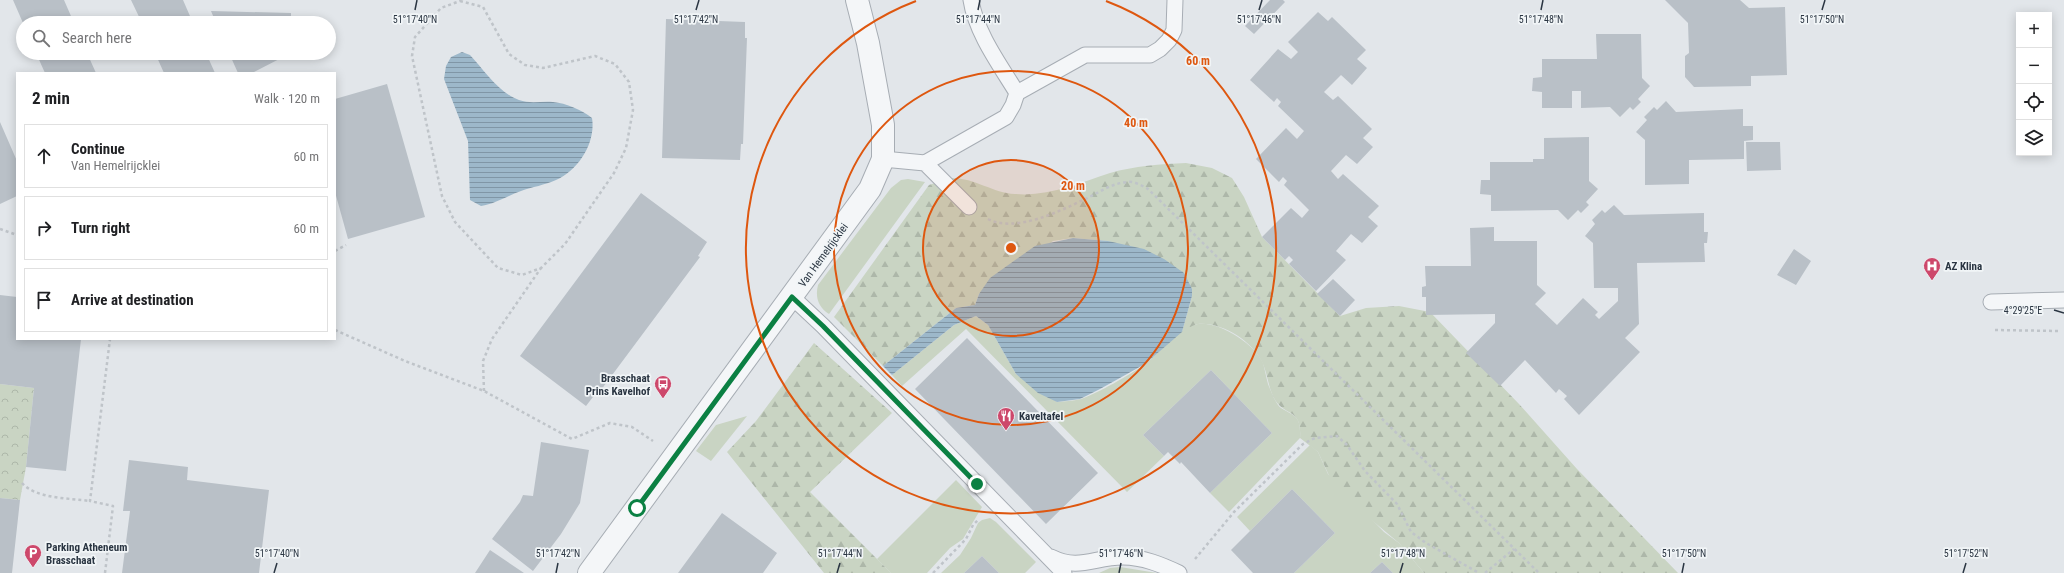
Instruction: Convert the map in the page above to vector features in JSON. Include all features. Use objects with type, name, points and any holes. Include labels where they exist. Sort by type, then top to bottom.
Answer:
[{"type":"street","name":"Van Hemelrijcklei","points":[[589,573],[870,189],[883,159],[883,125],[868,43],[857,0]]},
{"type":"lane","points":[[971,0],[979,26],[1017,93]]},
{"type":"lane","points":[[883,159],[925,163],[1006,116],[1013,105],[1017,93],[1085,55],[1150,55],[1169,40],[1174,30],[1176,0]]},
{"type":"lane","points":[[925,163],[969,207]]},
{"type":"lane","points":[[792,297],[829,331],[1064,573]]},
{"type":"lane","points":[[1991,302],[2064,300]]},
{"type":"lane","points":[[1046,554],[1060,561],[1073,565],[1124,557],[1142,559],[1161,564],[1179,573]]},
{"type":"path","points":[[484,391],[482,361],[492,339],[541,268],[565,244],[614,173],[626,148],[634,110],[629,82],[615,64],[595,56],[543,68],[524,65],[509,54],[483,7],[460,1],[441,8],[414,37],[412,56],[442,196],[455,222],[498,268],[522,275],[541,268]]},
{"type":"path","points":[[969,207],[991,221],[1005,224],[1020,224],[1068,207],[1110,185],[1130,181],[1148,189],[1539,573]]},
{"type":"path","points":[[0,229],[16,235]]},
{"type":"path","points":[[336,251],[346,246]]},
{"type":"path","points":[[336,330],[405,361],[484,391],[572,439],[610,423],[632,427],[675,456]]},
{"type":"path","points":[[1995,330],[2058,331]]},
{"type":"path","points":[[90,501],[110,340]]},
{"type":"path","points":[[1194,561],[1234,512],[1303,444],[1315,438],[1337,436],[1347,444],[1365,471],[1398,504],[1411,532],[1426,543],[1479,573]]},
{"type":"path","points":[[22,483],[26,487],[41,494],[113,506],[105,573]]},
{"type":"path","points":[[933,573],[966,539],[973,525],[994,502]]},
{"type":"path","points":[[1485,573],[1514,549]]},
{"type":"green space","points":[[1186,163],[1212,168],[1232,178],[1244,197],[1262,237],[1340,316],[1366,308],[1399,306],[1430,312],[1519,404],[1577,469],[1678,573],[1424,573],[1399,543],[1343,496],[1333,484],[1318,452],[1300,438],[1300,428],[1296,417],[1279,405],[1275,400],[1262,362],[1251,347],[1235,334],[1217,326],[1198,324],[1182,332],[1192,296],[1192,289],[1108,241],[1073,238],[1053,241],[979,294],[975,305],[956,308],[883,366],[834,317],[929,185],[950,178],[958,178],[1007,193],[1039,193],[1075,185],[1110,173],[1128,169]]},
{"type":"green space","points":[[908,179],[925,182],[829,314],[822,308],[818,301],[818,285],[891,188],[901,180]]},
{"type":"green space","points":[[976,316],[988,325],[1016,374],[1057,402],[1081,399],[1114,383],[1145,364],[1177,335],[1191,326],[1206,324],[1216,326],[1235,335],[1252,348],[1259,356],[1263,363],[1273,397],[1281,408],[1296,418],[1300,425],[1300,438],[1229,512],[1210,493],[1272,433],[1211,370],[1143,435],[1164,456],[1127,492],[966,329],[902,386],[892,375],[954,325]]},
{"type":"green space","points":[[814,343],[892,413],[810,492],[891,573],[824,573],[727,452],[756,421]]},
{"type":"green space","points":[[0,384],[34,388],[26,467],[20,500],[0,498]]},
{"type":"green space","points":[[747,416],[711,461],[696,451],[716,425]]},
{"type":"green space","points":[[1310,445],[1318,452],[1328,474],[1384,532],[1399,543],[1424,573],[1393,573],[1382,562],[1370,573],[1294,573],[1335,533],[1292,489],[1250,531],[1237,517]]},
{"type":"green space","points":[[956,480],[982,507],[963,539],[950,548],[927,573],[891,573],[877,559]]},
{"type":"green space","points":[[990,518],[996,522],[1036,562],[1025,573],[999,573],[982,556],[964,573],[941,573],[960,555],[971,538],[978,523],[982,520]]},
{"type":"green space","points":[[1120,567],[1157,573],[1099,573],[1110,568]]},
{"type":"water","points":[[462,52],[470,55],[498,87],[512,97],[527,102],[553,102],[568,105],[592,118],[593,127],[588,146],[579,162],[572,169],[556,180],[521,191],[491,204],[481,206],[470,200],[468,141],[444,79],[446,66],[451,57]]},
{"type":"water","points":[[1073,238],[1108,241],[1144,249],[1164,259],[1184,273],[1192,289],[1192,296],[1182,332],[1145,364],[1080,399],[1057,402],[1038,393],[1016,374],[988,325],[976,316],[954,325],[892,375],[883,366],[956,308],[975,305],[979,294],[990,278],[1035,246]]},
{"type":"building","points":[[13,0],[64,0],[71,16],[20,16]]},
{"type":"building","points":[[131,0],[183,0],[190,16],[139,16]]},
{"type":"building","points":[[1270,0],[1283,0],[1285,2],[1254,34],[1245,26]]},
{"type":"building","points":[[1665,0],[1740,0],[1749,8],[1785,7],[1787,75],[1751,76],[1751,86],[1694,87],[1685,77],[1685,56],[1689,53],[1688,23]]},
{"type":"building","points":[[211,11],[291,13],[291,16],[213,16]]},
{"type":"building","points":[[1318,12],[1328,21],[1332,17],[1366,50],[1357,59],[1367,68],[1352,85],[1341,75],[1324,92],[1333,100],[1338,96],[1372,129],[1363,138],[1373,147],[1357,164],[1346,155],[1331,171],[1338,179],[1343,174],[1379,206],[1368,217],[1378,226],[1362,243],[1351,234],[1336,251],[1346,260],[1316,291],[1289,264],[1293,260],[1289,256],[1285,260],[1262,237],[1291,208],[1302,218],[1309,210],[1284,185],[1287,181],[1283,177],[1279,182],[1256,159],[1286,128],[1297,139],[1304,131],[1278,106],[1281,102],[1277,98],[1274,102],[1250,80],[1278,49],[1291,59],[1298,52],[1288,42]]},
{"type":"building","points":[[666,19],[745,22],[745,38],[747,38],[743,144],[741,144],[740,160],[662,158]]},
{"type":"building","points":[[1596,34],[1641,34],[1642,78],[1650,86],[1638,99],[1641,102],[1633,110],[1630,107],[1620,117],[1610,107],[1581,108],[1581,91],[1572,91],[1572,108],[1542,108],[1542,92],[1532,91],[1533,78],[1542,77],[1542,59],[1597,59]]},
{"type":"building","points":[[39,60],[90,60],[96,72],[45,72]]},
{"type":"building","points":[[158,60],[209,60],[215,72],[164,72]]},
{"type":"building","points":[[232,60],[277,60],[254,72],[238,72]]},
{"type":"building","points":[[387,84],[425,217],[348,239],[336,196],[336,99]]},
{"type":"building","points":[[1666,101],[1676,112],[1743,109],[1743,126],[1753,126],[1753,140],[1744,141],[1744,159],[1689,160],[1689,184],[1645,185],[1645,140],[1636,132],[1647,120],[1644,117],[1654,107],[1657,110]]},
{"type":"building","points":[[0,122],[16,159],[16,196],[0,204]]},
{"type":"building","points":[[1589,137],[1589,181],[1598,189],[1586,202],[1589,205],[1581,213],[1578,210],[1568,220],[1558,210],[1491,211],[1491,195],[1480,194],[1481,180],[1490,180],[1490,162],[1533,162],[1533,159],[1544,159],[1544,138]]},
{"type":"building","points":[[1746,142],[1780,142],[1781,170],[1747,171]]},
{"type":"building","points":[[641,193],[707,242],[698,256],[700,257],[598,394],[596,393],[586,406],[520,356]]},
{"type":"building","points":[[1614,205],[1624,215],[1704,213],[1704,232],[1708,232],[1707,243],[1704,243],[1705,262],[1637,263],[1639,324],[1625,338],[1640,352],[1579,415],[1564,399],[1567,396],[1559,389],[1556,393],[1525,360],[1500,386],[1466,353],[1495,323],[1495,314],[1426,315],[1426,297],[1422,297],[1422,287],[1426,286],[1425,266],[1471,266],[1470,228],[1494,227],[1494,241],[1537,241],[1537,285],[1546,293],[1535,304],[1557,325],[1583,298],[1598,312],[1595,315],[1599,319],[1618,301],[1618,288],[1594,288],[1593,243],[1585,236],[1595,224],[1592,220],[1602,210],[1605,213]]},
{"type":"building","points":[[1794,249],[1811,261],[1796,285],[1777,275]]},
{"type":"building","points":[[1333,279],[1355,300],[1340,316],[1317,294]]},
{"type":"building","points":[[0,295],[16,297],[16,340],[81,340],[66,471],[26,467],[34,388],[0,384]]},
{"type":"building","name":"Kaveltafel","points":[[967,338],[1098,473],[1046,524],[915,389]]},
{"type":"building","points":[[1211,370],[1272,433],[1210,493],[1181,462],[1180,464],[1168,452],[1164,456],[1143,435]]},
{"type":"building","points":[[541,442],[589,450],[580,503],[561,534],[533,571],[492,539],[520,502],[523,495],[533,496]]},
{"type":"building","points":[[129,460],[188,467],[187,480],[269,490],[259,573],[122,573],[130,511],[123,511]]},
{"type":"building","points":[[1292,489],[1335,533],[1294,573],[1253,573],[1231,550]]},
{"type":"building","points":[[0,498],[20,500],[12,573],[0,573]]},
{"type":"building","points":[[722,513],[777,553],[763,573],[678,573]]},
{"type":"building","points":[[490,550],[524,573],[475,573]]},
{"type":"building","points":[[982,556],[999,573],[964,573]]},
{"type":"building","points":[[1382,562],[1393,573],[1370,573]]},
{"type":"place","name":"AZ Klina","points":[[1932,281]]},
{"type":"place","name":"Brasschaat Prins Kavelhof","points":[[663,399]]},
{"type":"place","name":"Kaveltafel","points":[[1006,431]]},
{"type":"place","name":"Parking Atheneum Brasschaat","points":[[33,568]]},
{"type":"route","points":[[637,508],[792,297],[823,326],[977,484]]}]
